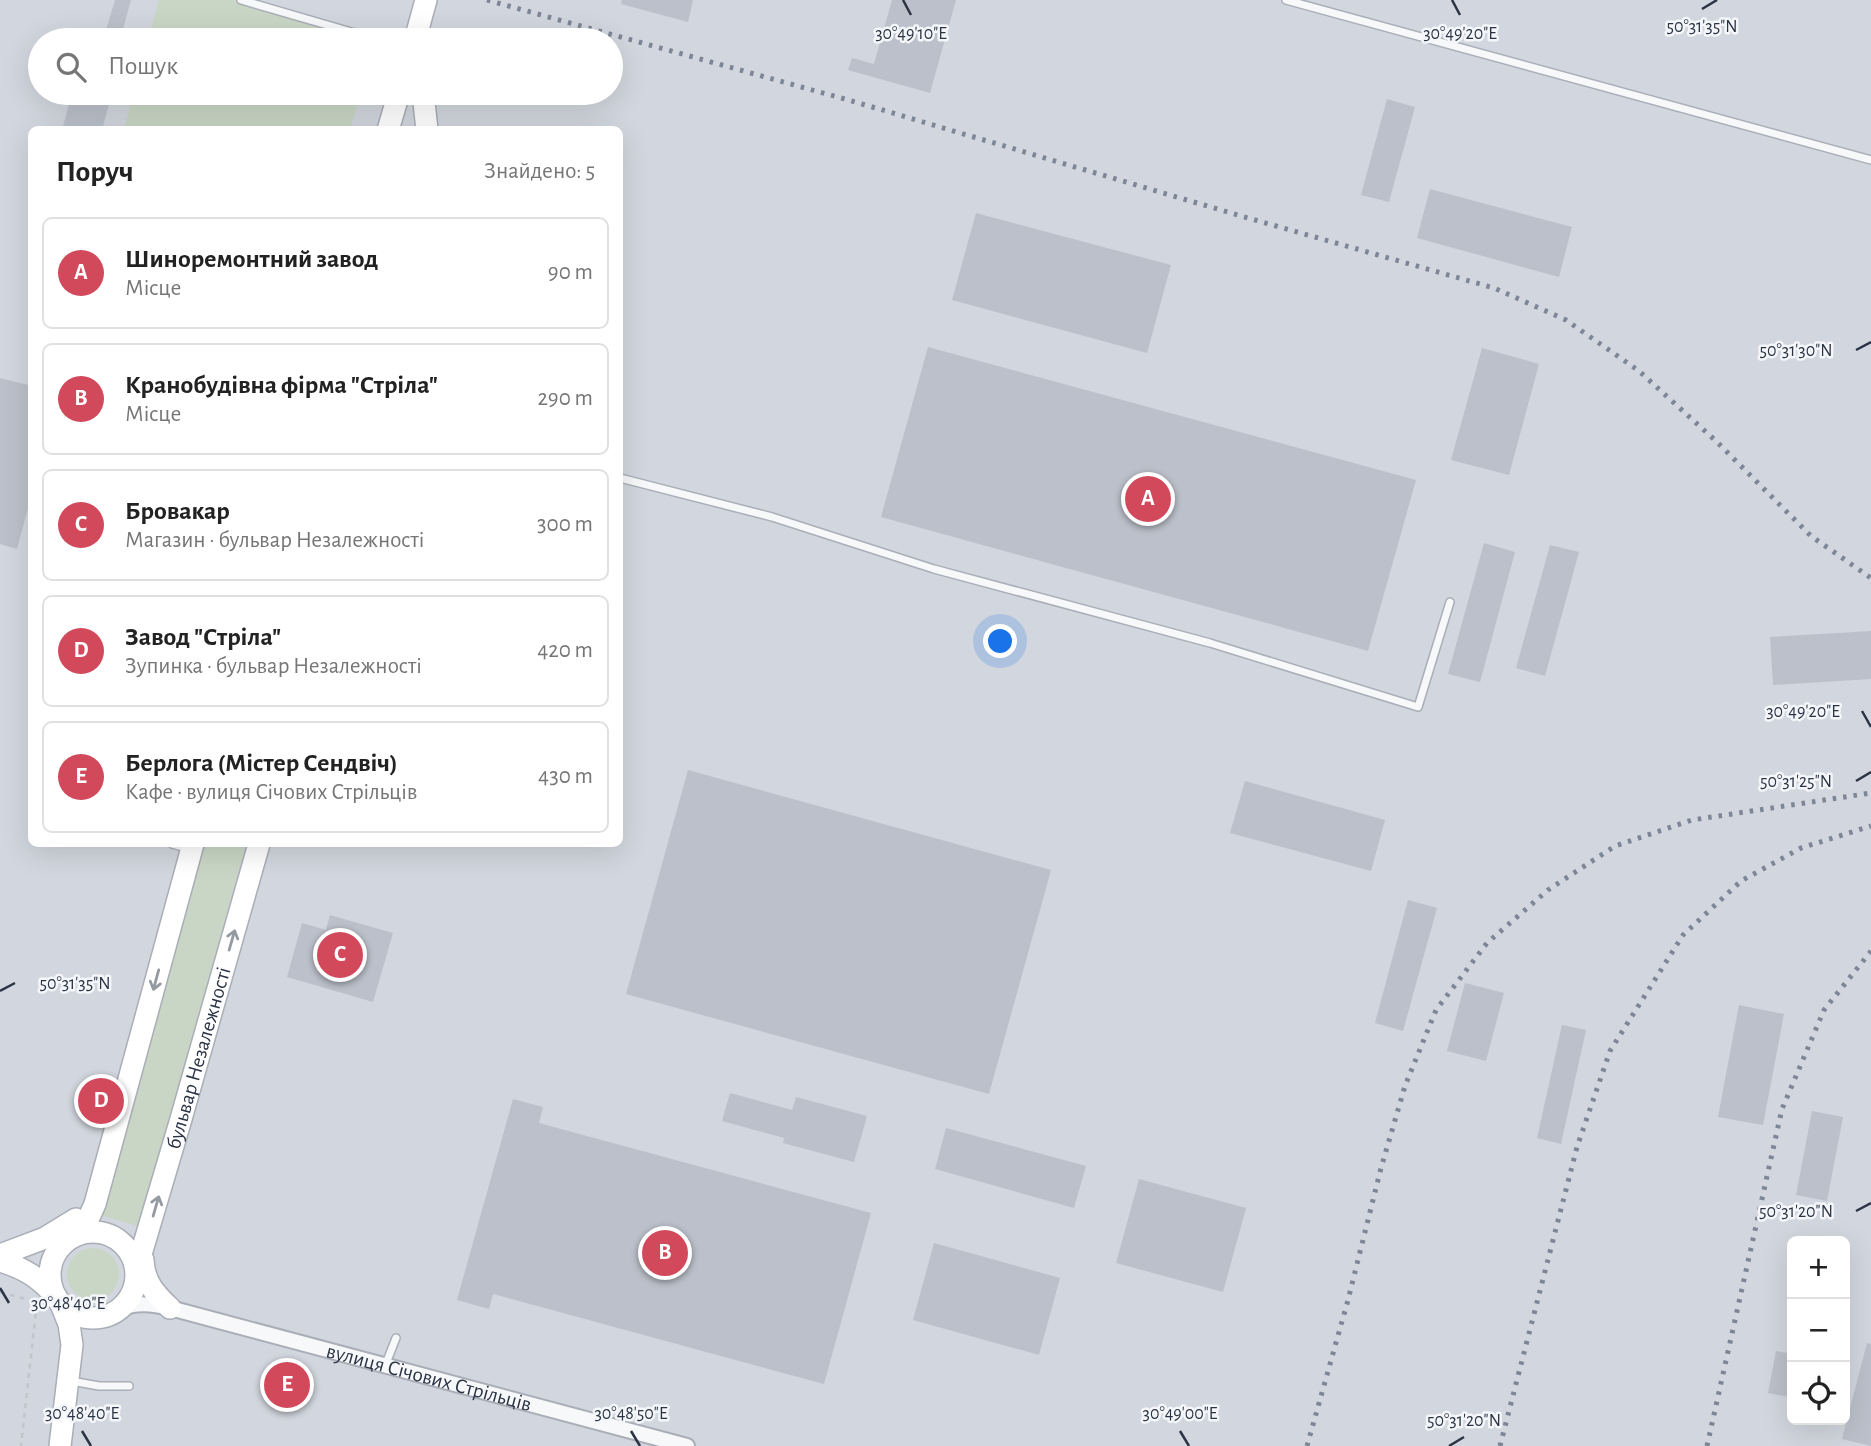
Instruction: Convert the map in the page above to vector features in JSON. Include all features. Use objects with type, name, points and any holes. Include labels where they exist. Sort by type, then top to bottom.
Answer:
[{"type":"street","points":[[419,28],[426,0]]},
{"type":"street","points":[[389,126],[395,105]]},
{"type":"street","points":[[424,105],[427,126]]},
{"type":"street","points":[[72,1353],[69,1324],[51,1285],[50,1271],[54,1258],[86,1224],[92,1211],[184,847]]},
{"type":"street","name":"бульвар Незалежності","points":[[136,1275],[258,847]]},
{"type":"street","points":[[0,1258],[58,1232],[96,1197]]},
{"type":"street","points":[[0,1258],[40,1254],[69,1239],[93,1232],[113,1237],[128,1251],[136,1275],[129,1298],[85,1331],[77,1341],[67,1380],[60,1446]]},
{"type":"street","points":[[143,1249],[143,1268],[148,1284],[170,1308]]},
{"type":"street","points":[[0,1258],[29,1272],[72,1312],[85,1317],[113,1312]]},
{"type":"street","name":"вулиця Січових Стрільців","points":[[136,1275],[145,1294],[170,1308]]},
{"type":"street","name":"вулиця Січових Стрільців","points":[[113,1312],[132,1304],[170,1308],[687,1446]]},
{"type":"lane","points":[[241,0],[271,4],[343,28]]},
{"type":"lane","points":[[1286,0],[1871,160]]},
{"type":"lane","points":[[623,479],[772,517],[934,569],[1210,643],[1418,707],[1450,602]]},
{"type":"lane","points":[[385,1367],[396,1338]]},
{"type":"lane","points":[[67,1380],[99,1386],[129,1386]]},
{"type":"path","points":[[0,1292],[37,1302],[21,1446]]},
{"type":"shaded area","points":[[0,0],[1871,0],[1871,1446],[0,1446]]},
{"type":"green space","points":[[159,0],[233,0],[328,28],[151,28]]},
{"type":"green space","points":[[131,105],[357,105],[351,126],[125,126]]},
{"type":"green space","points":[[203,847],[245,847],[140,1227],[103,1216]]},
{"type":"green space","points":[[93,1248],[112,1255],[119,1274],[112,1293],[93,1300],[74,1293],[67,1274],[74,1255]]},
{"type":"building","points":[[115,0],[131,0],[123,28],[107,28]]},
{"type":"building","points":[[622,0],[693,0],[688,22],[621,4]]},
{"type":"building","points":[[892,0],[956,0],[930,93],[848,70],[852,58],[874,64]]},
{"type":"building","points":[[1387,99],[1415,107],[1389,202],[1361,195]]},
{"type":"building","points":[[69,105],[109,105],[103,126],[63,126]]},
{"type":"building","points":[[1430,189],[1572,227],[1559,277],[1417,238]]},
{"type":"building","points":[[976,213],[1171,265],[1147,353],[952,300]]},
{"type":"building","points":[[928,347],[1416,480],[1368,651],[881,517]]},
{"type":"building","points":[[1482,348],[1539,364],[1509,475],[1451,460]]},
{"type":"building","points":[[0,378],[28,385],[28,508],[17,549],[0,544]]},
{"type":"building","points":[[1484,543],[1515,552],[1480,682],[1448,674]]},
{"type":"building","points":[[1550,545],[1579,552],[1545,676],[1516,668]]},
{"type":"building","points":[[1871,631],[1871,679],[1773,685],[1770,637]]},
{"type":"building","points":[[688,770],[1051,870],[989,1094],[626,994]]},
{"type":"building","points":[[1245,781],[1385,820],[1371,871],[1230,833]]},
{"type":"building","points":[[1408,900],[1437,908],[1403,1031],[1375,1023]]},
{"type":"building","points":[[330,915],[393,933],[373,1002],[287,977],[302,923],[326,930]]},
{"type":"building","points":[[1465,983],[1504,993],[1486,1061],[1447,1051]]},
{"type":"building","points":[[1739,1005],[1784,1014],[1763,1125],[1718,1117]]},
{"type":"building","points":[[1562,1025],[1586,1030],[1561,1144],[1537,1138]]},
{"type":"building","points":[[730,1093],[792,1110],[796,1097],[867,1116],[854,1162],[783,1143],[784,1138],[722,1121]]},
{"type":"building","points":[[513,1099],[543,1107],[539,1123],[871,1213],[824,1384],[493,1294],[489,1309],[457,1300]]},
{"type":"building","points":[[1812,1111],[1843,1117],[1827,1201],[1796,1195]]},
{"type":"building","points":[[946,1128],[1086,1166],[1074,1208],[935,1169]]},
{"type":"building","points":[[1139,1179],[1246,1208],[1223,1292],[1116,1263]]},
{"type":"building","points":[[934,1243],[1060,1278],[1039,1355],[913,1320]]},
{"type":"building","points":[[1867,1343],[1871,1344],[1871,1446],[1842,1439],[1846,1425],[1850,1425],[1850,1408]]},
{"type":"building","points":[[1776,1351],[1787,1353],[1787,1396],[1768,1393]]},
{"type":"railway","points":[[487,0],[588,28]]},
{"type":"railway","points":[[623,38],[852,101],[1494,288],[1566,320],[1639,371],[1717,442],[1811,536],[1871,578]]},
{"type":"railway","points":[[1307,1446],[1405,1086],[1436,1010],[1487,943],[1548,890],[1615,846],[1692,820],[1871,793]]},
{"type":"railway","points":[[1500,1446],[1577,1147],[1610,1051],[1683,935],[1741,881],[1801,848],[1871,826]]},
{"type":"railway","points":[[1707,1446],[1782,1109],[1824,1010],[1871,951]]},
{"type":"place","name":"Шиноремонтний завод","points":[[1148,499]]},
{"type":"place","name":"Бровакар","points":[[340,955]]},
{"type":"place","name":"Завод \"Стріла\"","points":[[101,1101]]},
{"type":"place","name":"Кранобудівна фірма \"Стріла\"","points":[[665,1253]]},
{"type":"place","name":"Берлога (Містер Сендвіч)","points":[[287,1385]]}]
